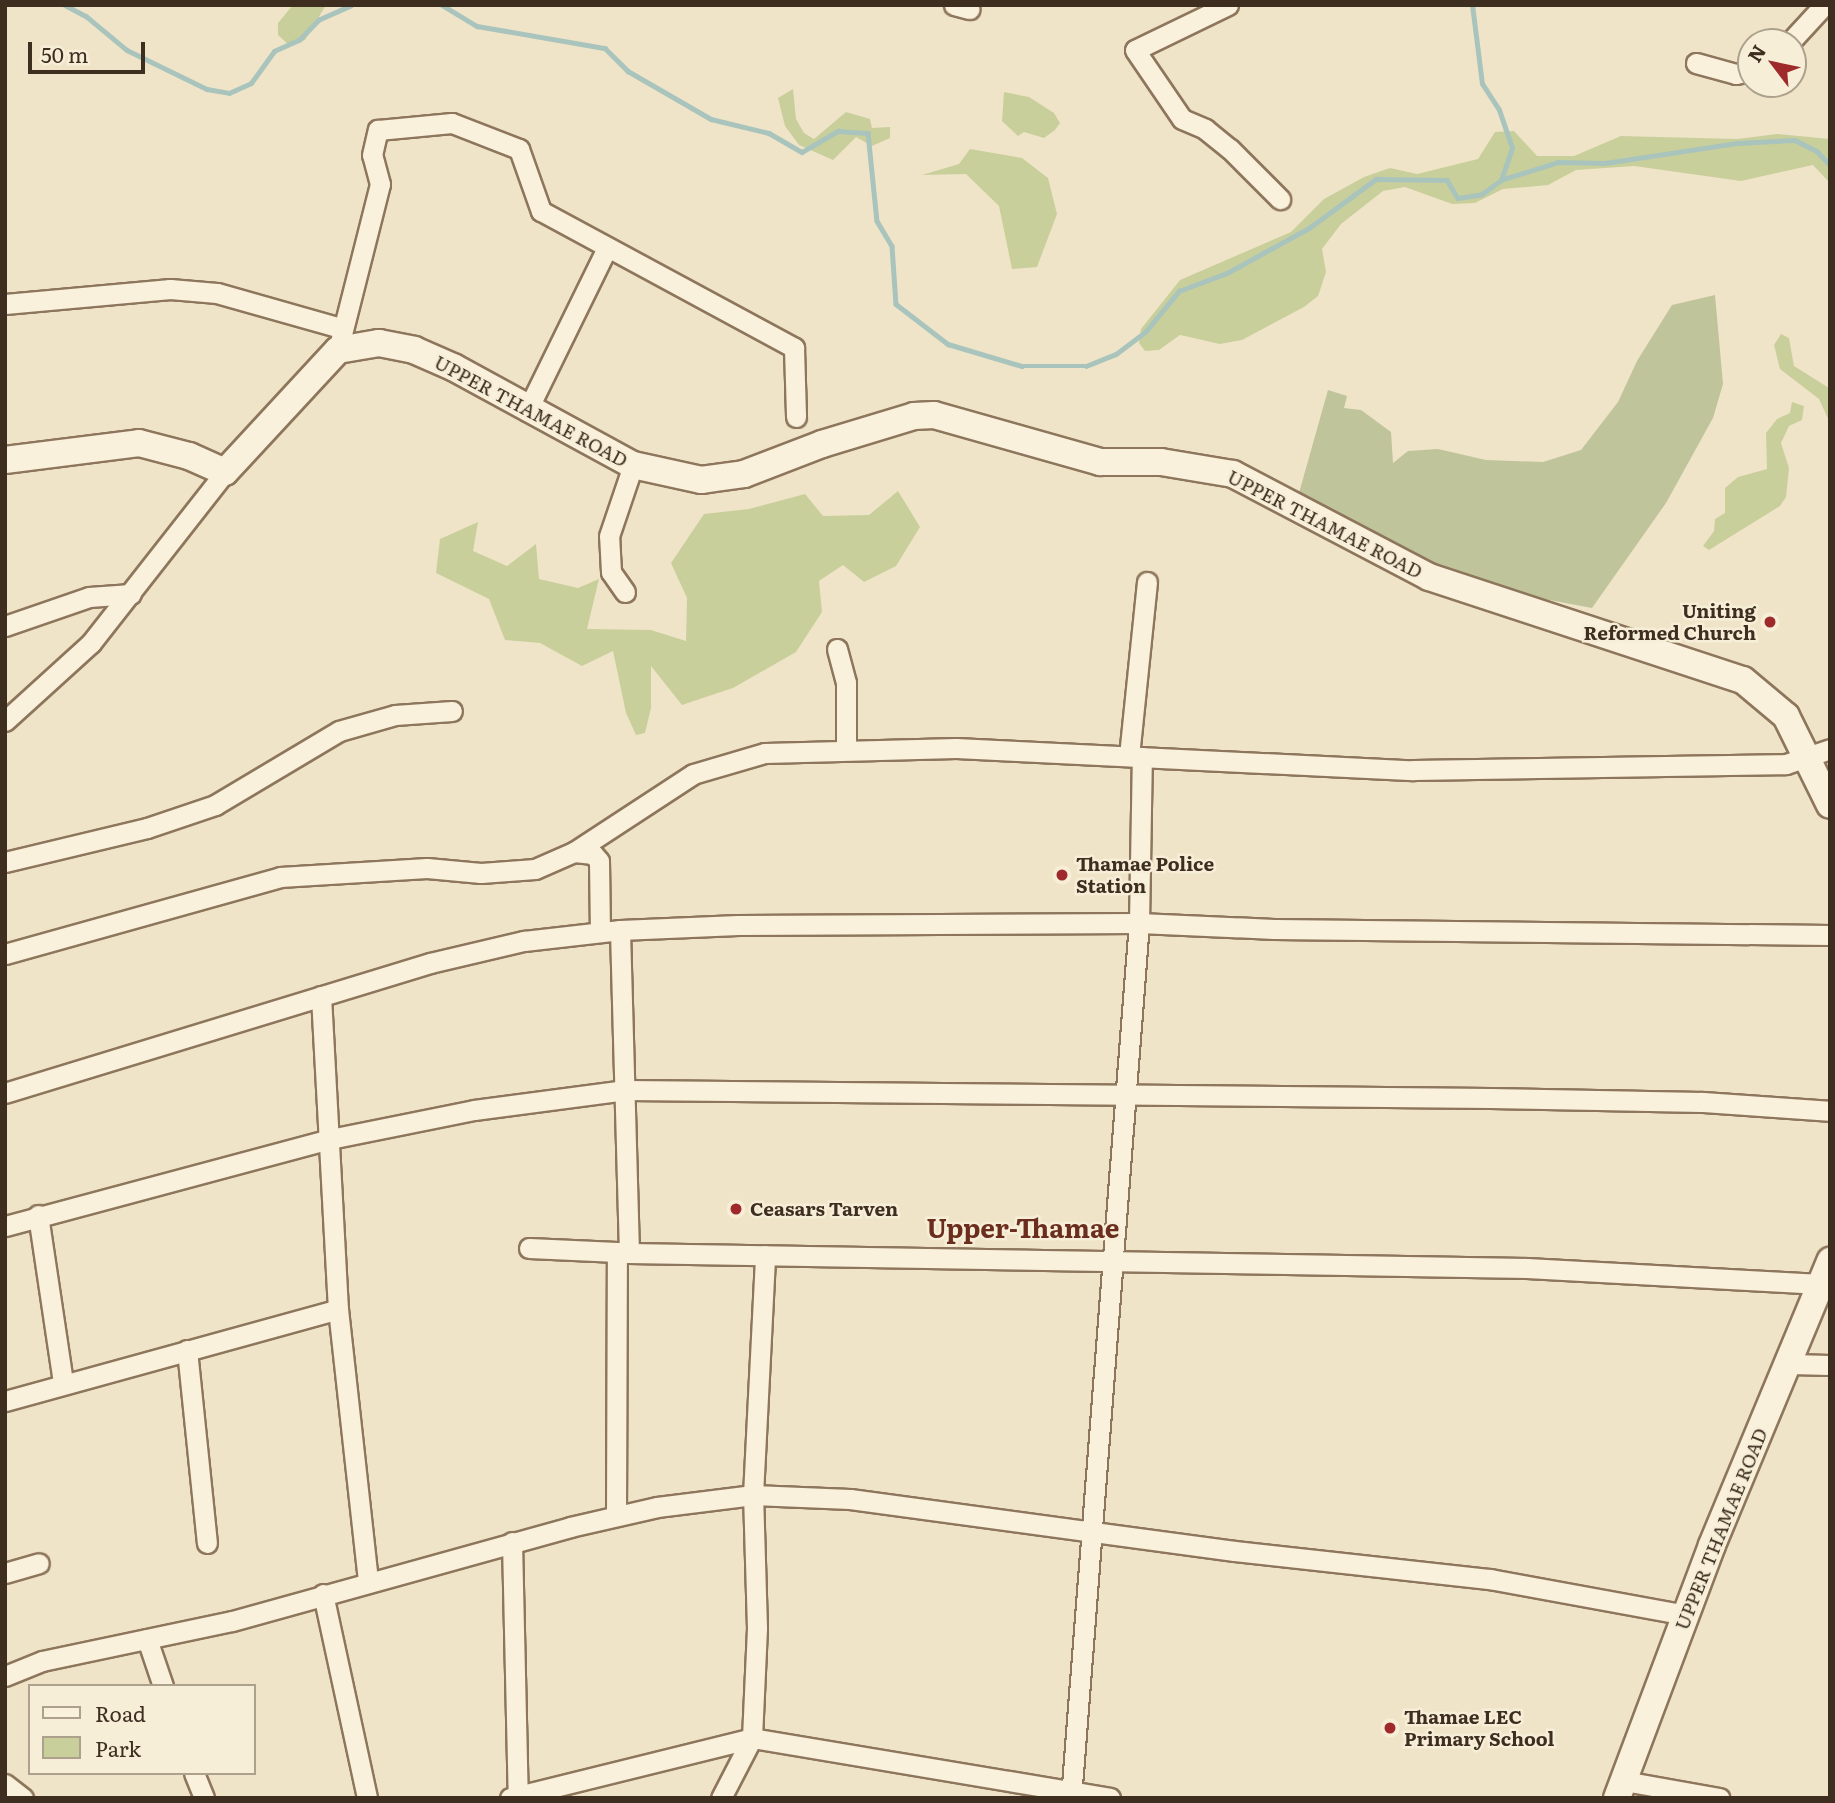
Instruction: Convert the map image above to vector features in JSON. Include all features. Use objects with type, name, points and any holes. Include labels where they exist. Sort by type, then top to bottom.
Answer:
[{"type":"street","points":[[1228,5],[1135,50],[1182,119],[1205,129],[1230,149],[1280,199]]},
{"type":"street","points":[[1803,28],[1824,5]]},
{"type":"street","points":[[1696,63],[1737,74]]},
{"type":"street","points":[[5,721],[91,643],[226,472],[340,339],[380,184],[372,155],[379,130],[452,123],[519,149],[541,211],[793,348],[796,417]]},
{"type":"street","points":[[527,411],[607,248]]},
{"type":"street","points":[[5,304],[170,289],[217,293],[340,339]]},
{"type":"street","name":"UPPER THAMAE ROAD","points":[[340,339],[414,350],[453,367],[527,411],[633,465],[701,480],[744,474],[822,444],[914,416],[934,415],[1100,462],[1161,462],[1233,474],[1429,577],[1743,680],[1786,716],[1830,805]]},
{"type":"street","points":[[5,460],[139,443],[189,456],[226,472]]},
{"type":"street","points":[[625,592],[611,572],[609,536],[633,465]]},
{"type":"street","points":[[1071,1794],[1139,923],[1136,757],[1147,582]]},
{"type":"street","points":[[5,626],[89,597],[131,594]]},
{"type":"street","points":[[837,649],[846,683],[846,747]]},
{"type":"street","points":[[5,862],[147,828],[215,805],[338,731],[395,715],[452,711]]},
{"type":"street","points":[[5,954],[280,877],[354,870],[427,868],[481,873],[535,869],[574,852],[693,774],[765,753],[846,747],[1413,770],[1786,764],[1830,749]]},
{"type":"street","points":[[574,852],[593,854],[599,861],[610,931],[621,1073],[626,1090],[616,1516]]},
{"type":"street","points":[[5,1093],[321,996],[524,941],[610,931],[738,925],[1139,923],[1274,929],[1830,935]]},
{"type":"street","points":[[321,996],[338,1309],[368,1581]]},
{"type":"street","points":[[5,1226],[330,1139],[474,1110],[626,1090],[1688,1102],[1830,1111]]},
{"type":"street","points":[[38,1215],[63,1383]]},
{"type":"street","points":[[529,1248],[1114,1262],[1826,1272]]},
{"type":"street","points":[[721,1798],[752,1738],[757,1628],[753,1494],[765,1255]]},
{"type":"street","name":"UPPER THAMAE ROAD","points":[[1620,1789],[1749,1454],[1790,1364],[1826,1272]]},
{"type":"street","points":[[5,1401],[338,1309]]},
{"type":"street","points":[[187,1350],[206,1543]]},
{"type":"street","points":[[1790,1364],[1830,1365]]},
{"type":"street","points":[[5,1676],[42,1661],[232,1621],[368,1581],[616,1516],[753,1494],[850,1499],[1090,1532],[1490,1579],[1686,1615]]},
{"type":"street","points":[[512,1542],[516,1797],[752,1738],[1071,1794],[1110,1798]]},
{"type":"street","points":[[5,1573],[39,1563]]},
{"type":"street","points":[[323,1594],[366,1798]]},
{"type":"street","points":[[147,1639],[162,1684]]},
{"type":"street","points":[[195,1775],[204,1798]]},
{"type":"street","points":[[5,1784],[23,1798]]},
{"type":"street","points":[[1620,1789],[1719,1798]]},
{"type":"green space","points":[[293,5],[326,5],[305,40],[290,46],[278,35],[278,23]]},
{"type":"green space","points":[[793,89],[796,119],[804,133],[814,139],[846,112],[870,119],[872,128],[890,127],[890,138],[872,146],[856,137],[833,160],[799,145],[785,126],[778,98]]},
{"type":"green space","points":[[1004,92],[1029,97],[1054,113],[1060,123],[1044,138],[1024,132],[1018,136],[1002,121]]},
{"type":"green space","points":[[1514,131],[1537,156],[1574,156],[1621,136],[1737,139],[1777,134],[1830,139],[1830,183],[1813,165],[1741,181],[1634,166],[1576,170],[1548,185],[1503,189],[1475,203],[1452,204],[1405,187],[1383,191],[1341,224],[1322,249],[1326,272],[1318,296],[1304,307],[1242,340],[1220,344],[1180,335],[1159,350],[1145,351],[1139,343],[1141,329],[1180,280],[1291,232],[1324,199],[1364,177],[1390,168],[1417,174],[1478,159],[1495,132]]},
{"type":"green space","points":[[970,149],[1022,158],[1048,178],[1057,214],[1037,267],[1012,269],[999,206],[966,174],[922,175],[959,164]]},
{"type":"green space","points":[[1715,295],[1723,384],[1713,418],[1666,503],[1592,608],[1523,595],[1424,565],[1299,493],[1328,390],[1347,396],[1344,408],[1361,410],[1391,432],[1393,463],[1408,451],[1438,449],[1486,460],[1543,462],[1581,450],[1618,402],[1637,361],[1672,305]]},
{"type":"green space","points":[[1781,334],[1789,338],[1794,366],[1829,388],[1830,423],[1819,399],[1780,369],[1774,345]]},
{"type":"green space","points":[[1792,402],[1804,406],[1802,420],[1789,426],[1781,443],[1789,468],[1786,497],[1780,506],[1709,550],[1703,546],[1714,531],[1715,519],[1725,513],[1725,488],[1738,477],[1767,469],[1766,433],[1777,419],[1790,413]]},
{"type":"green space","points":[[898,491],[920,527],[896,566],[864,582],[843,565],[819,581],[822,612],[796,652],[733,688],[682,705],[651,666],[651,708],[645,733],[636,735],[626,713],[613,651],[582,666],[540,643],[505,640],[489,599],[436,573],[440,539],[478,522],[473,551],[507,566],[536,544],[539,579],[578,588],[599,579],[587,629],[651,630],[686,641],[687,598],[671,563],[704,514],[749,509],[805,494],[823,516],[869,515]]},
{"type":"waterway","points":[[65,5],[86,16],[127,50],[207,89],[229,93],[251,83],[274,51],[299,40],[318,20],[351,5]]},
{"type":"waterway","points":[[442,5],[477,26],[605,48],[628,71],[711,119],[769,133],[802,152],[838,131],[868,133],[877,221],[892,246],[896,304],[948,344],[1022,366],[1086,366],[1116,354],[1146,331],[1179,291],[1227,273],[1309,228],[1376,179],[1447,180],[1458,198],[1482,194],[1501,180],[1512,148],[1499,110],[1482,84],[1472,5]]},
{"type":"waterway","points":[[1501,180],[1558,162],[1605,163],[1737,143],[1795,140],[1817,151],[1830,165]]},
{"type":"place","name":"Uniting Reformed Church","points":[[1770,622]]},
{"type":"place","name":"Thamae Police Station","points":[[1062,875]]},
{"type":"place","name":"Ceasars Tarven","points":[[736,1209]]},
{"type":"place","name":"Thamae LEC Primary School","points":[[1390,1728]]},
{"type":"district","name":"Upper-Thamae","points":[[1023,1227]]}]
